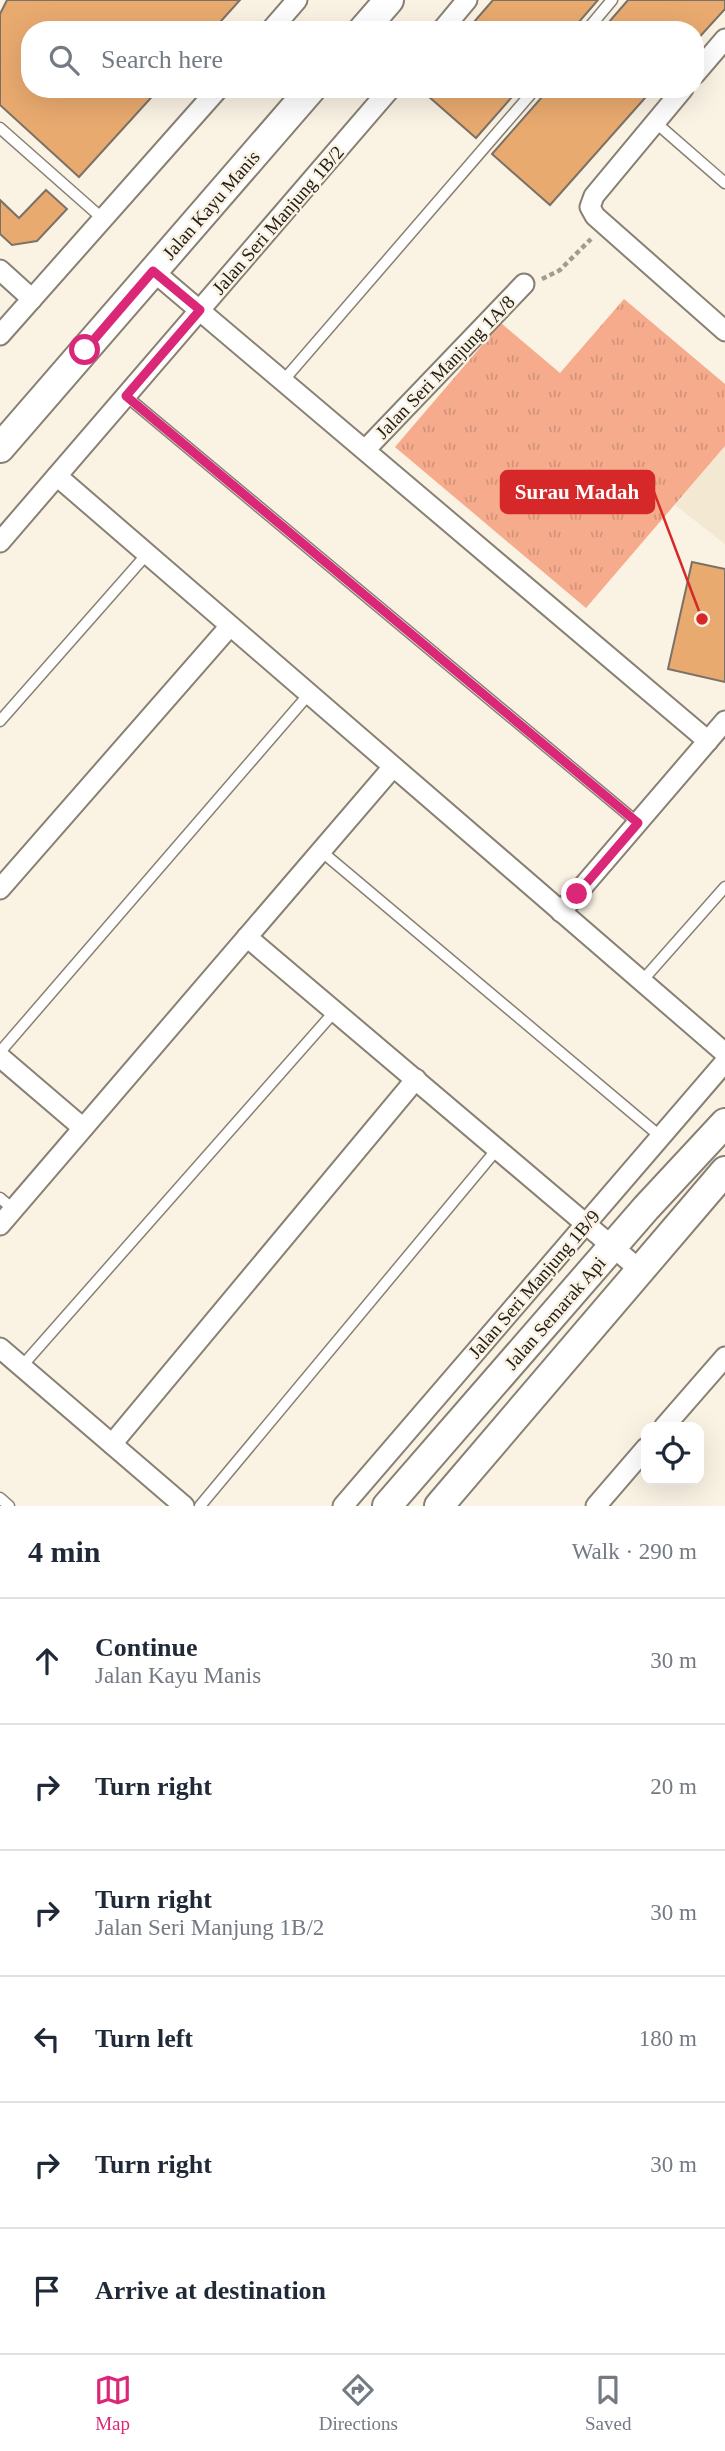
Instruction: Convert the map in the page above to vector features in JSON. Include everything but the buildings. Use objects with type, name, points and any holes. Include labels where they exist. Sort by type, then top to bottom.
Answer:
[{"type":"street","points":[[279,21],[298,0]]},
{"type":"street","points":[[371,21],[389,0]]},
{"type":"street","points":[[450,21],[467,0]]},
{"type":"street","points":[[704,64],[724,43]]},
{"type":"street","points":[[0,334],[210,98]]},
{"type":"street","name":"Jalan Kayu Manis","points":[[0,448],[304,98]]},
{"type":"street","name":"Jalan Seri Manjung 1B/2","points":[[0,542],[382,98]]},
{"type":"street","points":[[675,98],[594,196],[590,207],[595,216],[725,331]]},
{"type":"street","points":[[0,270],[32,299]]},
{"type":"street","points":[[153,271],[708,741]]},
{"type":"street","name":"Jalan Seri Manjung 1A/8","points":[[365,450],[524,284]]},
{"type":"street","points":[[57,476],[725,1053]]},
{"type":"street","points":[[0,889],[230,626]]},
{"type":"street","points":[[561,912],[725,721]]},
{"type":"street","points":[[0,1225],[7,1204],[83,1128],[393,767]]},
{"type":"street","points":[[247,937],[614,1245],[640,1270]]},
{"type":"street","points":[[0,1054],[83,1128]]},
{"type":"street","name":"Jalan Seri Manjung 1B/9","points":[[343,1506],[725,1062]]},
{"type":"street","points":[[112,1444],[416,1079]]},
{"type":"street","name":"Jalan Semarak Api","points":[[387,1506],[614,1245],[725,1123]]},
{"type":"street","name":"Jalan Semarak Api","points":[[439,1506],[725,1171]]},
{"type":"street","points":[[0,1348],[184,1506]]},
{"type":"street","points":[[668,1422],[725,1357]]},
{"type":"street","points":[[596,1506],[641,1454]]},
{"type":"lane","points":[[594,21],[612,0]]},
{"type":"lane","points":[[283,381],[527,98]]},
{"type":"lane","points":[[655,122],[725,183]]},
{"type":"lane","points":[[0,128],[103,219]]},
{"type":"lane","points":[[126,396],[638,823]]},
{"type":"lane","points":[[0,721],[147,554]]},
{"type":"lane","points":[[0,1054],[309,694]]},
{"type":"lane","points":[[321,851],[661,1137]]},
{"type":"lane","points":[[642,981],[725,887]]},
{"type":"lane","points":[[22,1366],[335,1012]]},
{"type":"lane","points":[[200,1506],[498,1148]]},
{"type":"lane","points":[[0,1498],[9,1506]]},
{"type":"path","points":[[524,284],[543,279],[560,270],[605,225]]},
{"type":"shaded area","points":[[725,446],[725,544],[675,505]]},
{"type":"green space","points":[[624,299],[725,384],[725,446],[586,608],[395,447],[501,323],[560,373]]},
{"type":"place","name":"Surau Madah","points":[[702,619]]},
{"type":"route","points":[[85,350],[153,271],[200,310],[126,396],[638,823],[577,894]]}]
